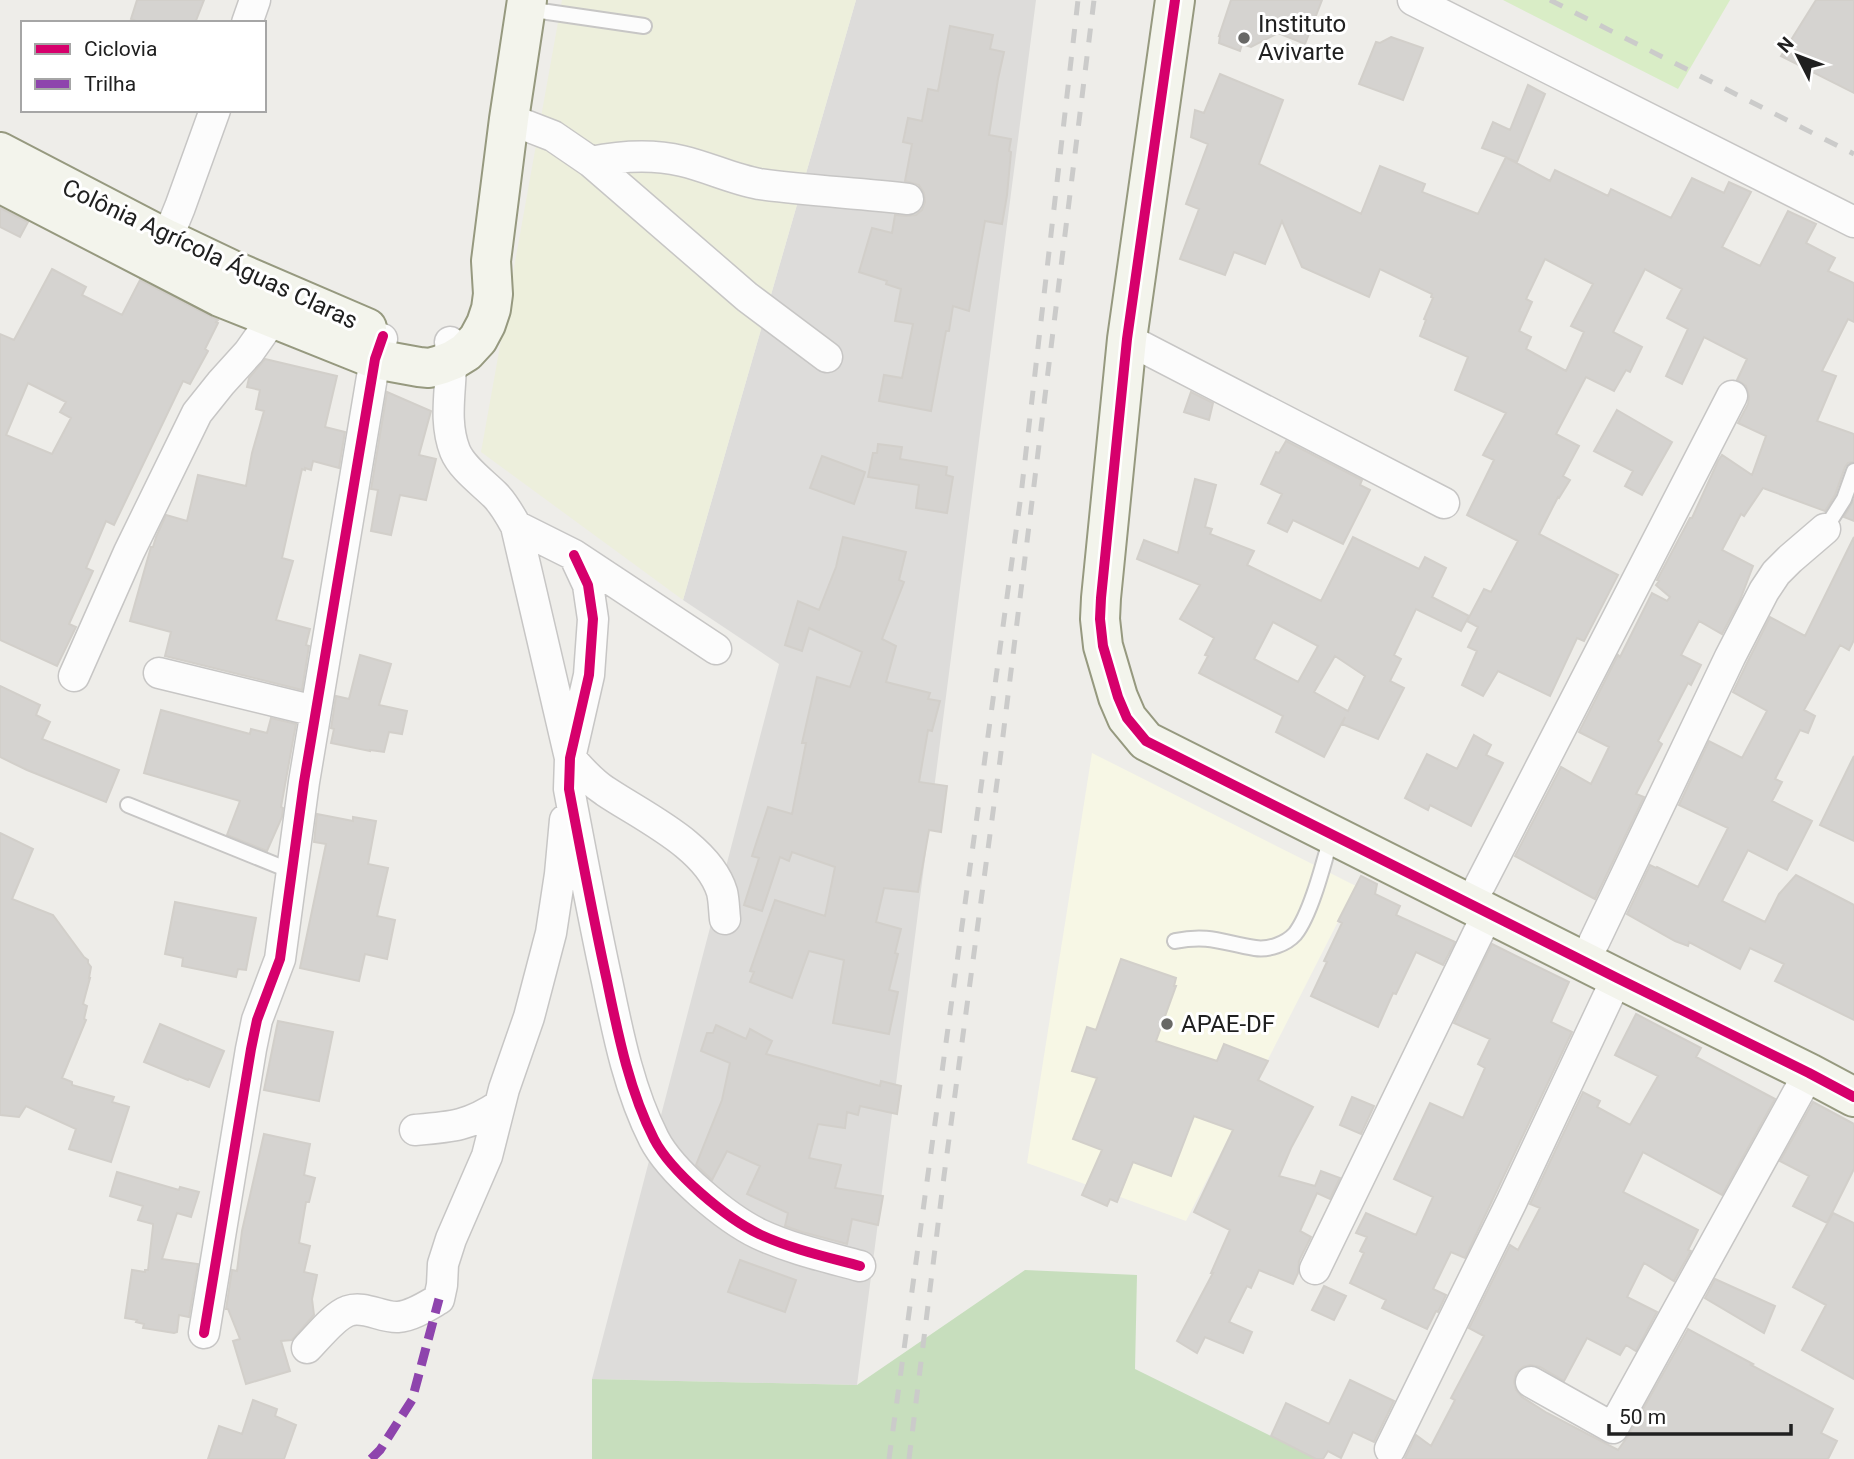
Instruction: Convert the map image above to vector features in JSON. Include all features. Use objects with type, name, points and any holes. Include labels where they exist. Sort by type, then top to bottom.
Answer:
[{"type":"street","points":[[248,21],[255,0]]},
{"type":"street","points":[[1175,0],[1127,339],[1101,598],[1103,646],[1118,697],[1128,718],[1146,741],[1332,834],[1484,899],[1594,942],[1854,1073]]},
{"type":"street","points":[[1413,0],[1854,222]]},
{"type":"street","points":[[204,1333],[251,1049],[257,1020],[279,959],[315,711],[379,347],[429,368],[452,351],[466,352],[478,340],[486,324],[493,294],[491,261],[509,119],[527,4]]},
{"type":"street","points":[[167,239],[214,112]]},
{"type":"street","points":[[509,119],[554,136],[591,162],[747,297],[827,357]]},
{"type":"street","name":"Colônia Agrícola Águas Claras","points":[[0,152],[379,347]]},
{"type":"street","points":[[591,162],[629,157],[664,158],[756,183],[908,199]]},
{"type":"street","name":"Colônia Agrícola Águas Claras","points":[[0,183],[220,297],[273,318],[379,347]]},
{"type":"street","points":[[74,676],[129,552],[197,413],[249,352],[273,318]]},
{"type":"street","points":[[1127,339],[1444,503]]},
{"type":"street","points":[[452,351],[447,416],[455,453],[505,507],[516,526],[570,758],[587,777],[605,791],[696,852],[722,892],[725,919]]},
{"type":"street","points":[[1315,1269],[1484,899],[1501,841],[1732,396]]},
{"type":"street","points":[[516,526],[574,555],[716,649]]},
{"type":"street","points":[[1594,942],[1764,591],[1776,573],[1825,529]]},
{"type":"street","points":[[307,1348],[338,1317],[349,1310],[361,1309],[399,1317],[439,1299],[443,1264],[486,1156],[551,933],[560,874],[570,758],[589,675],[593,619],[588,585],[574,555]]},
{"type":"street","points":[[159,673],[315,711]]},
{"type":"street","points":[[1113,675],[1137,704],[1160,724],[1484,899],[1617,978],[1854,1097]]},
{"type":"street","points":[[569,789],[628,1071],[655,1140],[678,1171],[737,1221],[759,1234],[805,1251],[860,1266]]},
{"type":"street","points":[[1390,1449],[1511,1203],[1617,978]]},
{"type":"street","points":[[1531,1382],[1614,1428],[1810,1073]]},
{"type":"street","points":[[415,1130],[470,1123],[500,1105]]},
{"type":"lane","points":[[527,4],[644,26]]},
{"type":"lane","points":[[1825,529],[1844,499],[1854,471]]},
{"type":"lane","points":[[128,805],[291,871]]},
{"type":"lane","points":[[1175,941],[1211,938],[1257,949],[1284,942],[1294,934],[1304,917],[1322,871],[1332,834]]},
{"type":"shaded area","points":[[562,0],[856,0],[683,600],[481,452]]},
{"type":"shaded area","points":[[856,0],[1036,0],[857,1385],[592,1379],[779,664],[683,600]]},
{"type":"shaded area","name":"APAE-DF","points":[[1092,753],[1356,886],[1186,1221],[1027,1163]]},
{"type":"green space","points":[[1503,0],[1730,0],[1678,89]]},
{"type":"green space","points":[[1025,1270],[1137,1275],[1135,1369],[1318,1459],[592,1459],[592,1379],[857,1385]]},
{"type":"building","points":[[137,0],[204,0],[196,21],[131,19]]},
{"type":"building","name":"Instituto Avivarte","points":[[1231,0],[1322,0],[1305,44],[1278,33],[1251,47],[1242,44],[1240,51],[1219,43]]},
{"type":"building","points":[[1816,0],[1854,0],[1854,93],[1781,56]]},
{"type":"building","points":[[950,26],[993,35],[990,49],[1004,52],[989,135],[1011,139],[1011,152],[1002,224],[985,221],[969,311],[953,306],[931,411],[879,401],[884,375],[902,378],[913,324],[895,321],[901,289],[886,284],[887,281],[859,272],[872,228],[892,233],[895,215],[916,215],[925,202],[919,185],[905,181],[912,144],[903,142],[908,118],[922,121],[928,89],[938,91]]},
{"type":"building","points":[[1391,37],[1423,48],[1403,100],[1359,84],[1376,42],[1380,43]]},
{"type":"building","points":[[1220,74],[1283,100],[1259,164],[1361,214],[1380,166],[1425,184],[1422,192],[1478,214],[1506,157],[1482,148],[1493,122],[1510,130],[1528,85],[1545,94],[1517,162],[1507,158],[1550,181],[1555,170],[1608,196],[1611,189],[1671,218],[1692,178],[1724,193],[1729,182],[1751,192],[1722,247],[1760,266],[1788,211],[1816,224],[1806,243],[1835,258],[1828,271],[1854,283],[1854,322],[1848,319],[1822,371],[1836,376],[1817,421],[1854,434],[1854,462],[1845,467],[1835,495],[1825,511],[1763,488],[1744,516],[1741,514],[1722,550],[1753,566],[1740,600],[1722,634],[1699,621],[1681,655],[1701,665],[1691,685],[1688,683],[1658,741],[1662,744],[1636,794],[1644,797],[1595,899],[1515,856],[1561,767],[1591,784],[1609,747],[1579,732],[1652,593],[1667,601],[1670,597],[1656,585],[1659,581],[1657,580],[1692,518],[1718,461],[1722,455],[1752,475],[1766,436],[1738,423],[1748,404],[1746,386],[1737,380],[1747,359],[1704,337],[1682,384],[1666,376],[1688,329],[1667,318],[1682,289],[1645,269],[1613,332],[1642,347],[1630,372],[1626,370],[1614,391],[1586,377],[1556,434],[1579,446],[1563,476],[1570,480],[1539,534],[1618,575],[1584,641],[1577,638],[1550,696],[1498,671],[1483,696],[1462,685],[1477,651],[1468,647],[1478,627],[1467,621],[1484,589],[1491,592],[1518,541],[1467,515],[1494,460],[1483,455],[1506,413],[1455,390],[1468,357],[1420,336],[1432,294],[1380,269],[1369,297],[1302,267],[1282,221],[1265,264],[1234,252],[1225,275],[1180,259],[1199,209],[1186,204],[1208,144],[1191,137],[1195,110],[1204,113]],"holes":[[[1545,259],[1593,284],[1571,326],[1584,332],[1566,371],[1526,349],[1531,337],[1519,331],[1532,302],[1526,299]]]},
{"type":"building","points":[[0,208],[28,222],[20,237],[0,227]]},
{"type":"building","points":[[52,269],[86,287],[82,295],[122,315],[140,280],[218,320],[205,349],[208,351],[190,384],[183,381],[114,525],[106,521],[86,568],[93,571],[69,624],[76,627],[57,666],[0,640],[0,334],[14,340]],"holes":[[[28,383],[66,402],[60,412],[71,418],[52,454],[6,435]]]},
{"type":"building","points":[[265,359],[337,376],[325,427],[345,432],[339,468],[313,461],[311,470],[302,469],[282,558],[293,561],[276,620],[310,629],[302,690],[165,656],[171,632],[130,621],[151,547],[166,515],[187,521],[198,475],[246,486],[264,411],[256,409],[260,390],[247,387],[249,378]]},
{"type":"building","points":[[387,392],[431,411],[419,455],[436,459],[426,500],[400,495],[391,535],[371,531],[378,490],[371,489]]},
{"type":"building","points":[[1191,392],[1213,403],[1209,420],[1184,412]]},
{"type":"building","points":[[1617,410],[1672,442],[1642,495],[1625,486],[1633,471],[1594,451]]},
{"type":"building","points":[[1286,441],[1362,480],[1360,485],[1370,490],[1343,544],[1293,520],[1287,532],[1268,523],[1282,494],[1261,484],[1276,452],[1279,453]]},
{"type":"building","points":[[878,444],[902,447],[900,459],[947,467],[946,475],[953,477],[947,513],[916,508],[919,485],[868,477],[873,453],[877,453]]},
{"type":"building","points":[[822,456],[865,472],[854,504],[810,488]]},
{"type":"building","points":[[1195,479],[1216,485],[1205,527],[1212,529],[1210,534],[1254,551],[1247,565],[1321,601],[1353,537],[1419,569],[1425,557],[1446,568],[1432,597],[1469,616],[1461,631],[1416,609],[1394,655],[1401,659],[1390,681],[1404,688],[1378,739],[1342,724],[1345,717],[1324,757],[1276,732],[1283,716],[1199,673],[1214,638],[1180,619],[1200,585],[1137,559],[1144,540],[1178,553]],"holes":[[[1273,622],[1318,646],[1298,682],[1254,659]],[[1335,656],[1365,676],[1348,711],[1314,692]]]},
{"type":"building","points":[[1854,500],[1854,521],[1844,517]]},
{"type":"building","points":[[843,537],[906,552],[899,580],[904,582],[882,639],[896,646],[886,682],[930,693],[928,699],[940,701],[932,731],[928,730],[919,782],[947,786],[941,832],[929,830],[918,892],[884,888],[876,922],[901,929],[889,990],[898,992],[889,1034],[833,1023],[844,960],[809,951],[792,998],[750,982],[754,972],[750,971],[775,900],[825,916],[835,867],[792,852],[789,861],[780,857],[762,911],[744,905],[759,858],[752,856],[768,807],[792,814],[806,743],[802,743],[817,677],[850,687],[862,652],[809,628],[802,651],[785,645],[798,601],[819,610],[836,567]]},
{"type":"building","points":[[1854,537],[1854,640],[1849,650],[1840,645],[1804,710],[1815,716],[1808,733],[1800,730],[1775,779],[1782,782],[1772,801],[1812,821],[1787,870],[1748,850],[1722,901],[1765,922],[1779,894],[1796,875],[1854,905],[1854,1020],[1775,981],[1784,964],[1750,948],[1740,969],[1689,942],[1688,946],[1675,941],[1627,914],[1650,865],[1698,887],[1728,828],[1679,805],[1709,741],[1742,758],[1767,711],[1733,692],[1770,617],[1805,636]]},
{"type":"building","points":[[360,655],[391,664],[379,705],[407,711],[402,734],[389,732],[384,752],[331,743],[336,696],[349,699]]},
{"type":"building","points":[[0,686],[40,705],[36,715],[50,722],[42,739],[119,770],[106,802],[0,757]]},
{"type":"building","points":[[161,710],[250,734],[251,729],[267,733],[271,718],[296,724],[281,807],[282,817],[267,851],[227,835],[240,801],[144,773]]},
{"type":"building","points":[[1474,735],[1491,745],[1486,755],[1503,763],[1471,826],[1430,805],[1428,810],[1405,798],[1427,754],[1457,769]]},
{"type":"building","points":[[1854,756],[1854,841],[1820,825]]},
{"type":"building","points":[[317,814],[353,821],[353,817],[376,821],[368,864],[388,868],[377,916],[395,920],[387,959],[365,954],[359,981],[300,968],[326,844],[314,842]]},
{"type":"building","points":[[0,833],[33,849],[12,899],[53,915],[91,967],[83,1004],[87,1006],[86,1020],[62,1078],[72,1082],[72,1085],[114,1097],[112,1102],[129,1107],[111,1162],[69,1149],[76,1129],[26,1106],[19,1117],[0,1115]]},
{"type":"building","points":[[1361,876],[1377,884],[1375,894],[1400,906],[1396,915],[1455,942],[1443,965],[1416,952],[1378,1027],[1311,996],[1342,923],[1338,921]]},
{"type":"building","points":[[175,902],[256,918],[246,970],[238,969],[236,977],[182,966],[183,958],[165,954]]},
{"type":"building","points":[[1492,944],[1569,982],[1551,1022],[1572,1032],[1465,1258],[1451,1252],[1433,1289],[1446,1295],[1427,1329],[1382,1308],[1386,1300],[1350,1283],[1364,1253],[1360,1251],[1367,1237],[1356,1233],[1366,1213],[1416,1235],[1433,1197],[1394,1179],[1430,1103],[1463,1118],[1485,1068],[1478,1064],[1490,1039],[1454,1023]]},
{"type":"building","points":[[1121,959],[1176,978],[1176,986],[1156,1041],[1217,1061],[1224,1044],[1268,1061],[1258,1080],[1313,1107],[1279,1176],[1315,1186],[1321,1171],[1340,1178],[1330,1199],[1317,1193],[1300,1231],[1311,1237],[1299,1261],[1293,1284],[1259,1270],[1251,1288],[1247,1286],[1229,1322],[1252,1332],[1243,1353],[1205,1337],[1197,1353],[1177,1341],[1213,1273],[1230,1230],[1194,1212],[1233,1130],[1194,1116],[1171,1176],[1133,1162],[1117,1202],[1110,1199],[1107,1206],[1082,1195],[1102,1150],[1073,1139],[1097,1078],[1072,1071],[1087,1027],[1096,1030]]},
{"type":"building","points":[[1636,1014],[1701,1048],[1696,1057],[1775,1099],[1722,1195],[1643,1152],[1623,1192],[1698,1230],[1688,1250],[1691,1251],[1674,1281],[1644,1263],[1627,1297],[1657,1312],[1636,1351],[1626,1345],[1620,1355],[1587,1338],[1564,1381],[1540,1367],[1530,1365],[1516,1373],[1516,1390],[1547,1413],[1618,1450],[1688,1329],[1833,1409],[1821,1433],[1837,1441],[1828,1459],[1406,1459],[1416,1435],[1431,1446],[1455,1400],[1451,1398],[1484,1336],[1469,1328],[1510,1245],[1518,1250],[1540,1208],[1530,1204],[1583,1092],[1600,1101],[1597,1107],[1630,1125],[1658,1076],[1615,1055]]},
{"type":"building","points":[[278,1021],[333,1032],[319,1101],[264,1090]]},
{"type":"building","points":[[160,1024],[224,1051],[209,1087],[144,1062]]},
{"type":"building","points":[[716,1025],[746,1039],[750,1029],[772,1041],[766,1054],[880,1086],[881,1081],[901,1086],[897,1114],[860,1106],[858,1115],[847,1112],[845,1128],[818,1124],[809,1158],[841,1165],[835,1188],[883,1196],[878,1225],[852,1219],[847,1244],[802,1232],[785,1226],[788,1213],[747,1194],[760,1166],[727,1151],[712,1180],[696,1165],[722,1100],[730,1063],[701,1051],[707,1033],[713,1033]]},
{"type":"building","points":[[1352,1097],[1374,1106],[1361,1134],[1340,1125]]},
{"type":"building","points":[[1813,1102],[1854,1124],[1854,1169],[1827,1223],[1793,1206],[1809,1176],[1780,1161]]},
{"type":"building","points":[[264,1134],[310,1144],[304,1175],[315,1178],[309,1202],[306,1202],[299,1243],[310,1246],[304,1272],[317,1275],[312,1299],[314,1315],[292,1340],[281,1341],[290,1371],[246,1384],[233,1341],[240,1339],[226,1309],[232,1270],[237,1271],[242,1231]]},
{"type":"building","points":[[117,1172],[179,1190],[180,1187],[199,1192],[191,1217],[177,1213],[162,1259],[198,1264],[189,1317],[179,1315],[177,1332],[143,1328],[144,1324],[136,1322],[137,1320],[125,1318],[132,1270],[148,1270],[153,1224],[138,1220],[143,1206],[110,1196]]},
{"type":"building","points":[[1833,1213],[1854,1223],[1854,1379],[1802,1350],[1826,1305],[1793,1287]]},
{"type":"building","points":[[740,1260],[796,1280],[785,1312],[728,1292]]},
{"type":"building","points":[[1715,1279],[1775,1306],[1764,1333],[1705,1298]]},
{"type":"building","points":[[1324,1286],[1346,1296],[1334,1320],[1312,1310]]},
{"type":"building","points":[[1350,1380],[1394,1401],[1374,1442],[1353,1432],[1341,1458],[1328,1451],[1323,1459],[1316,1459],[1271,1436],[1286,1403],[1329,1424]]},
{"type":"building","points":[[253,1400],[277,1409],[275,1416],[296,1425],[284,1459],[208,1459],[219,1426],[242,1434]]},
{"type":"railway","points":[[889,1459],[1021,495],[1078,0]]},
{"type":"railway","points":[[909,1459],[1000,760],[1094,0]]},
{"type":"railway","points":[[1550,0],[1854,154]]},
{"type":"marked path","points":[[371,1459],[380,1450],[412,1400],[439,1299]]},
{"type":"cycle path","points":[[1175,0],[1127,339],[1101,598],[1103,646],[1127,718],[1146,741],[1854,1097]]},
{"type":"cycle path","points":[[204,1333],[251,1049],[257,1020],[280,959],[304,782],[375,359],[383,336]]},
{"type":"cycle path","points":[[574,555],[588,585],[593,619],[589,675],[570,758],[569,789],[620,1041],[645,1120],[654,1139],[673,1166],[700,1193],[731,1217],[759,1234],[784,1244],[860,1266]]},
{"type":"place","name":"Instituto Avivarte","points":[[1244,38]]},
{"type":"place","name":"APAE-DF","points":[[1167,1024]]}]
